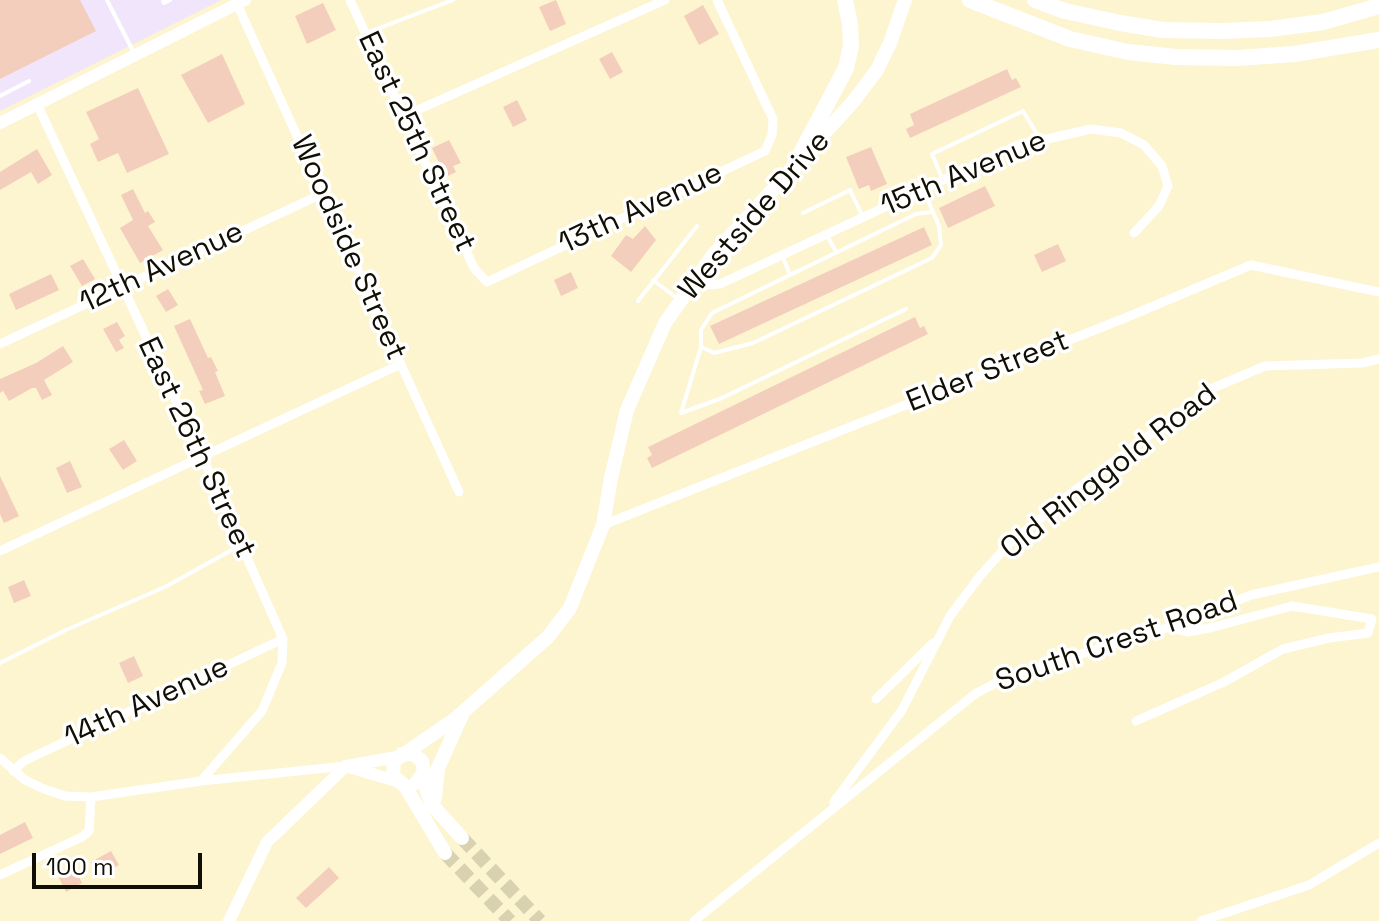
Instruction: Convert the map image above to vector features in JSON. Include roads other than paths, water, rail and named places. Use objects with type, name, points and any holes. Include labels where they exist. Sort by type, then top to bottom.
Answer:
[{"type":"highway","points":[[791,172],[846,68],[851,46],[845,0]]},
{"type":"highway","points":[[1035,0],[1065,11],[1120,23],[1163,30],[1208,31],[1270,29],[1323,22],[1379,6]]},
{"type":"highway","points":[[972,1],[1070,39],[1128,52],[1164,56],[1237,58],[1294,54],[1379,40]]},
{"type":"main road","name":"Westside Drive","points":[[400,755],[460,715],[548,637],[570,608],[603,525],[627,410],[652,349],[689,286],[713,255],[831,129],[877,70],[905,0]]},
{"type":"main road","name":"Westside Drive","points":[[423,771],[460,715]]},
{"type":"main road","points":[[432,805],[438,768],[460,715]]},
{"type":"main road","points":[[445,853],[392,766],[400,755],[418,757],[432,805],[462,838]]},
{"type":"main road","points":[[400,783],[415,784],[423,771]]},
{"type":"street","name":"East 25th Street","points":[[350,0],[474,268],[487,282]]},
{"type":"street","points":[[404,116],[665,0]]},
{"type":"street","name":"13th Avenue","points":[[487,282],[765,151],[772,135],[773,119],[717,0]]},
{"type":"street","points":[[0,123],[241,2]]},
{"type":"street","name":"Woodside Street","points":[[241,2],[459,492]]},
{"type":"street","name":"East 26th Street","points":[[37,104],[202,456],[283,639]]},
{"type":"street","name":"15th Avenue","points":[[689,286],[720,284],[1016,146],[1091,129],[1121,133],[1144,145],[1162,166],[1168,186],[1159,206],[1134,233]]},
{"type":"street","name":"12th Avenue","points":[[0,344],[324,193]]},
{"type":"street","name":"Elder Street","points":[[603,525],[1251,265],[1379,292]]},
{"type":"street","name":"Old Ringgold Road","points":[[826,812],[902,710],[938,638],[958,606],[1007,546],[1075,490],[1213,388],[1265,366],[1362,363],[1379,359]]},
{"type":"street","points":[[0,551],[401,364]]},
{"type":"street","name":"South Crest Road","points":[[694,921],[975,694],[1009,676],[1170,627],[1251,595],[1379,567]]},
{"type":"street","points":[[1136,721],[1224,682],[1283,649],[1368,633],[1372,619],[1292,606],[1187,632],[1170,627]]},
{"type":"street","points":[[876,699],[938,638]]},
{"type":"street","points":[[201,781],[262,711],[282,663],[283,639]]},
{"type":"street","name":"14th Avenue","points":[[13,771],[24,761],[283,639]]},
{"type":"street","points":[[0,758],[25,780],[55,792],[91,797],[201,781],[346,766],[400,755]]},
{"type":"street","points":[[346,766],[400,783]]},
{"type":"street","points":[[229,921],[267,842],[346,766]]},
{"type":"street","points":[[0,875],[89,831],[91,797]]},
{"type":"street","points":[[1201,921],[1309,885],[1379,843]]},
{"type":"lane","points":[[107,0],[135,55]]},
{"type":"lane","points":[[163,0],[164,3],[170,0]]},
{"type":"lane","points":[[366,33],[453,0]]},
{"type":"lane","points":[[0,96],[29,81]]},
{"type":"lane","points":[[942,180],[932,154],[1023,111],[1040,139]]},
{"type":"lane","points":[[701,347],[714,353],[753,343],[932,258],[941,245],[939,226],[923,189]]},
{"type":"lane","points":[[803,213],[850,190],[863,217]]},
{"type":"lane","points":[[906,309],[722,398],[681,413],[701,347],[701,330],[712,313],[916,214],[931,212]]},
{"type":"lane","points":[[638,301],[697,226]]},
{"type":"lane","points":[[826,234],[836,252]]},
{"type":"lane","points":[[782,255],[790,275]]},
{"type":"lane","points":[[653,280],[680,300]]},
{"type":"lane","points":[[0,663],[165,587],[241,545]]},
{"type":"tunnel","points":[[462,838],[540,921]]},
{"type":"tunnel","points":[[445,853],[510,921]]}]
